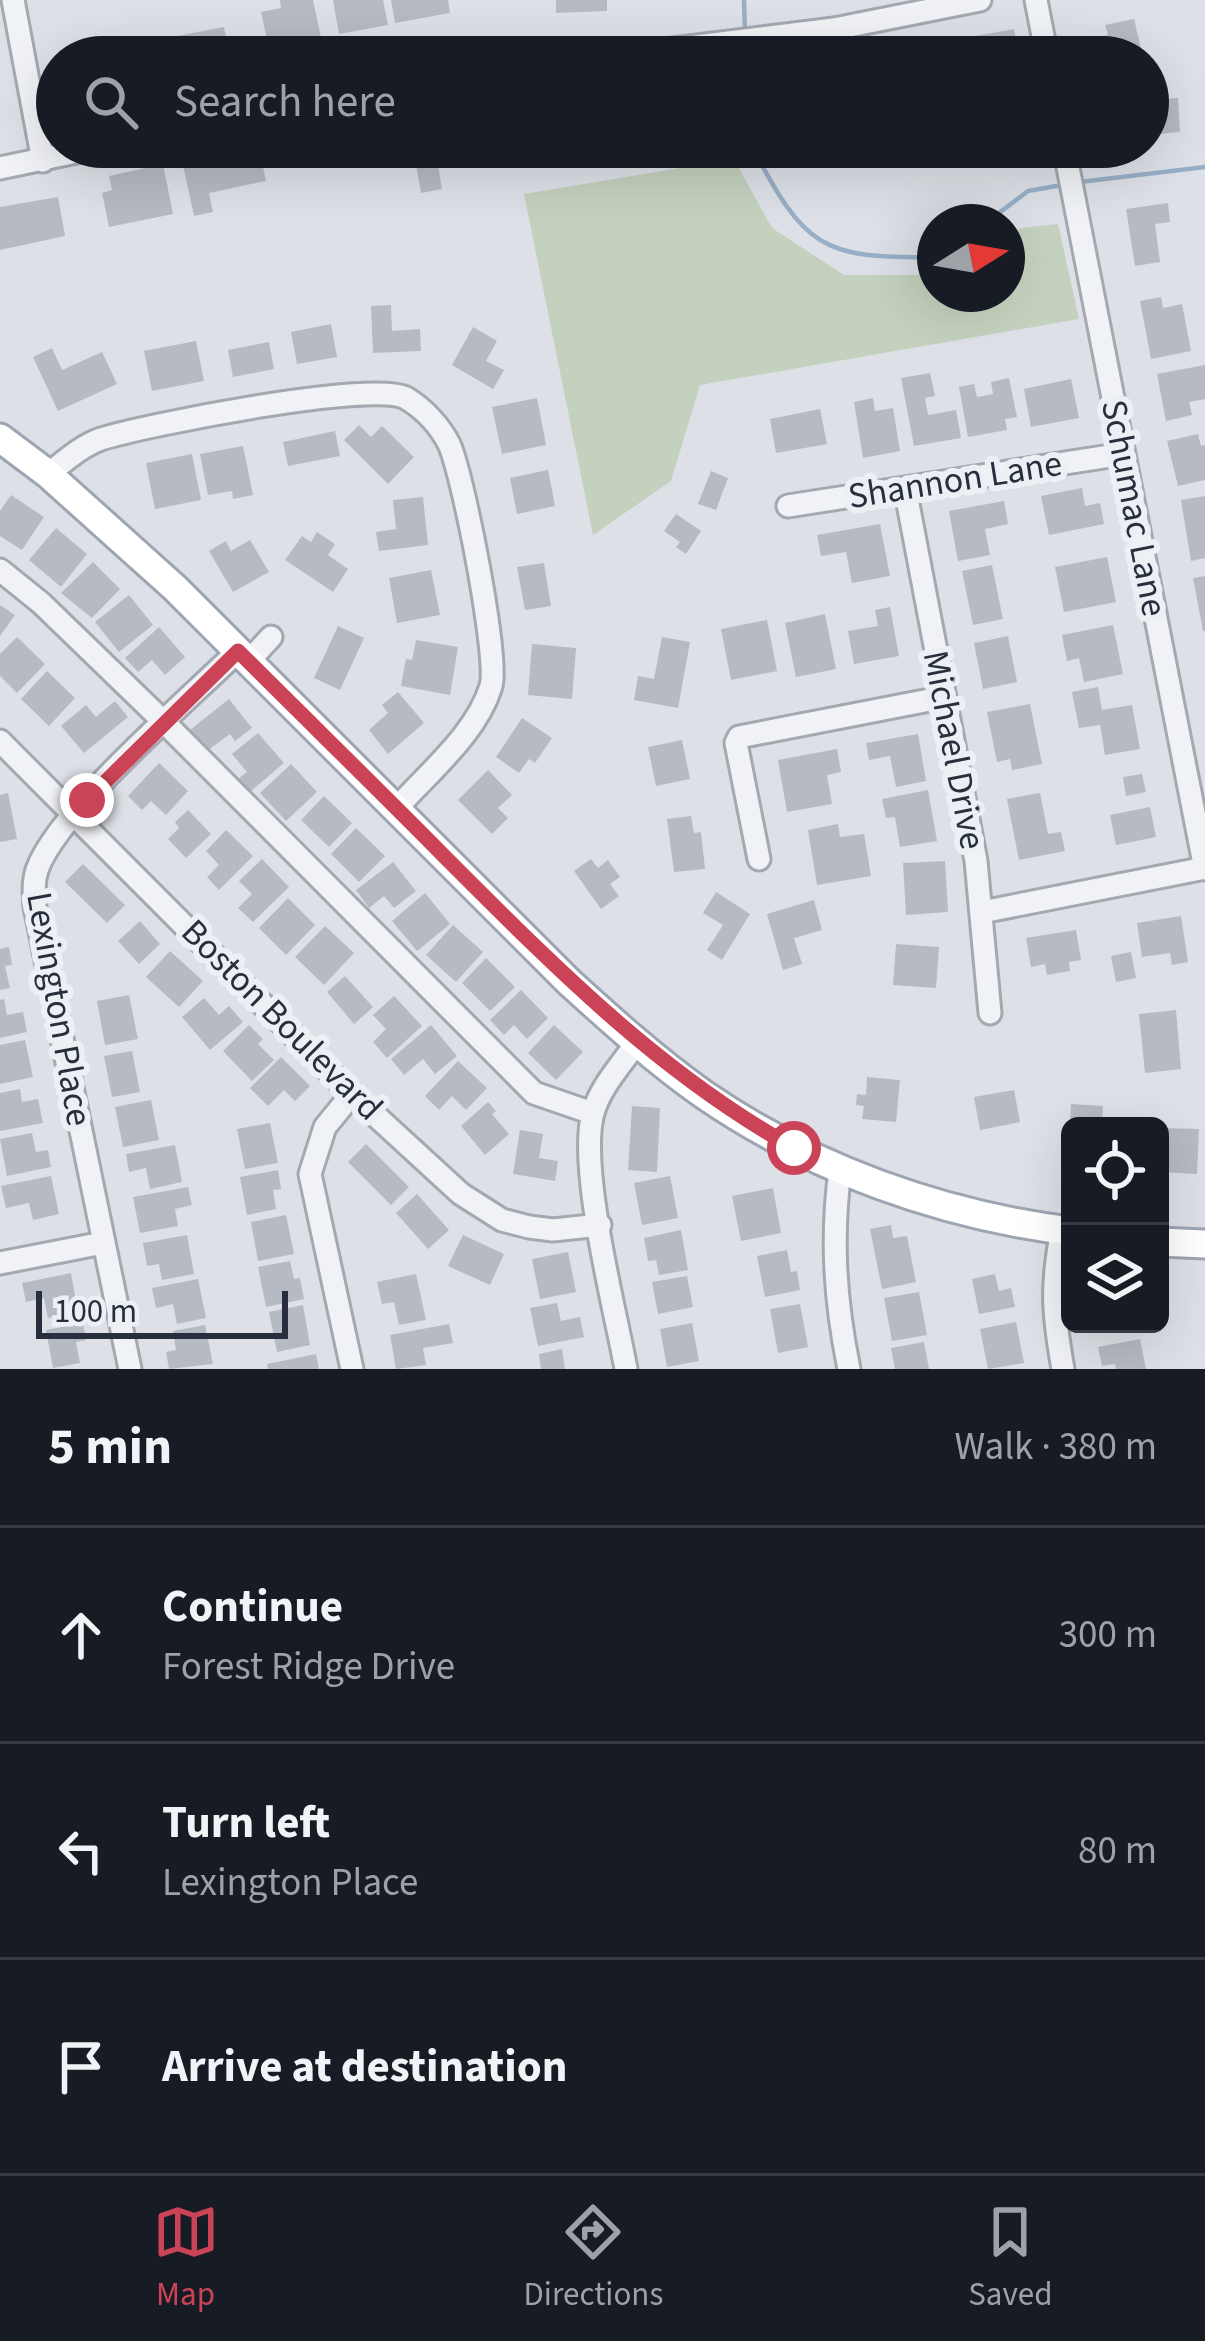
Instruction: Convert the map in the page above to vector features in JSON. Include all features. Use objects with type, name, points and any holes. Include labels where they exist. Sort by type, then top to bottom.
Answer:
[{"type":"main road","points":[[0,439],[48,474],[176,588],[569,982],[637,1042],[749,1123],[839,1170],[964,1211],[1061,1229]]},
{"type":"main road","points":[[1169,1242],[1205,1244]]},
{"type":"street","points":[[13,0],[36,123]]},
{"type":"street","points":[[779,36],[980,0]]},
{"type":"street","points":[[1036,0],[1043,36]]},
{"type":"street","points":[[0,168],[36,162]]},
{"type":"street","name":"Schumac Lane","points":[[1068,168],[1205,869]]},
{"type":"street","points":[[48,474],[98,440],[163,424],[328,398],[390,393],[433,419],[456,460],[493,677],[472,723],[397,808]]},
{"type":"street","name":"Shannon Lane","points":[[788,506],[1123,454]]},
{"type":"street","name":"Michael Drive","points":[[904,488],[982,912],[990,1013]]},
{"type":"street","points":[[0,570],[41,603],[165,723],[533,1093],[592,1113]]},
{"type":"street","name":"Lexington Place","points":[[130,1369],[34,907],[38,866],[76,813],[165,723],[272,637]]},
{"type":"street","points":[[759,859],[736,743],[740,737],[945,697]]},
{"type":"street","name":"Boston Boulevard","points":[[0,741],[352,1094],[461,1194],[502,1220],[553,1230],[600,1226]]},
{"type":"street","points":[[982,912],[1205,869]]},
{"type":"street","points":[[626,1369],[589,1150],[592,1113],[637,1042]]},
{"type":"street","points":[[352,1094],[325,1126],[310,1174],[352,1369]]},
{"type":"street","points":[[839,1170],[833,1264],[849,1369]]},
{"type":"street","points":[[0,1263],[103,1243]]},
{"type":"street","points":[[1061,1248],[1052,1281],[1052,1311],[1063,1369]]},
{"type":"green space","points":[[680,168],[739,168],[772,228],[844,275],[917,275],[917,312],[1025,312],[1025,228],[1058,224],[1079,319],[700,385],[671,481],[593,535],[524,194]]},
{"type":"building","points":[[280,0],[313,0],[321,36],[266,36],[261,12],[281,8]]},
{"type":"building","points":[[333,0],[383,0],[388,25],[339,34]]},
{"type":"building","points":[[391,0],[448,0],[450,13],[395,23]]},
{"type":"building","points":[[556,0],[607,0],[607,11],[556,13]]},
{"type":"building","points":[[1134,19],[1138,36],[1102,36],[1108,35],[1105,25]]},
{"type":"building","points":[[224,27],[226,36],[177,36]]},
{"type":"building","points":[[1014,29],[1015,36],[976,36]]},
{"type":"building","points":[[1178,98],[1180,132],[1169,133],[1169,99]]},
{"type":"building","points":[[164,168],[173,214],[109,227],[102,193],[112,190],[109,176]]},
{"type":"building","points":[[184,168],[263,168],[266,181],[209,193],[213,212],[194,216]]},
{"type":"building","points":[[417,168],[438,168],[442,189],[421,193]]},
{"type":"building","points":[[58,197],[65,236],[0,250],[0,207]]},
{"type":"building","points":[[1168,203],[1170,222],[1155,224],[1160,262],[1135,266],[1126,209]]},
{"type":"building","points":[[1161,297],[1163,308],[1182,304],[1191,351],[1151,359],[1140,301]]},
{"type":"building","points":[[391,305],[392,331],[420,329],[421,351],[373,353],[371,306]]},
{"type":"building","points":[[331,324],[337,357],[297,364],[291,332]]},
{"type":"building","points":[[473,327],[497,341],[486,361],[504,370],[493,389],[452,365]]},
{"type":"building","points":[[196,341],[204,381],[152,391],[144,351]]},
{"type":"building","points":[[269,342],[274,369],[233,377],[228,350]]},
{"type":"building","points":[[52,348],[62,370],[102,352],[117,384],[58,411],[33,357]]},
{"type":"building","points":[[1205,365],[1205,399],[1189,402],[1192,415],[1166,421],[1157,374]]},
{"type":"building","points":[[930,373],[935,396],[925,398],[928,415],[956,410],[961,438],[914,446],[901,378]]},
{"type":"building","points":[[1009,378],[1017,417],[1005,419],[1007,430],[968,437],[959,387],[974,384],[977,397],[993,394],[991,382]]},
{"type":"building","points":[[1071,379],[1079,418],[1031,427],[1024,389]]},
{"type":"building","points":[[537,398],[546,445],[502,454],[492,407]]},
{"type":"building","points":[[873,398],[875,411],[893,408],[900,451],[863,458],[854,402]]},
{"type":"building","points":[[820,409],[827,444],[776,453],[770,419]]},
{"type":"building","points":[[359,425],[371,437],[382,426],[414,457],[388,484],[344,440]]},
{"type":"building","points":[[335,431],[340,456],[288,466],[283,442]]},
{"type":"building","points":[[1198,434],[1201,446],[1205,445],[1205,480],[1178,486],[1167,441]]},
{"type":"building","points":[[243,446],[253,495],[233,499],[232,491],[208,495],[200,454]]},
{"type":"building","points":[[192,454],[201,500],[155,509],[146,463]]},
{"type":"building","points":[[548,470],[555,506],[517,514],[510,478]]},
{"type":"building","points":[[711,471],[728,478],[716,510],[698,504]]},
{"type":"building","points":[[1082,488],[1085,506],[1100,503],[1104,524],[1049,535],[1041,496]]},
{"type":"building","points":[[11,495],[44,517],[22,550],[0,536],[0,511]]},
{"type":"building","points":[[1205,496],[1205,558],[1191,561],[1181,500]]},
{"type":"building","points":[[423,497],[428,545],[379,551],[376,532],[396,529],[393,500]]},
{"type":"building","points":[[1004,501],[1008,524],[985,529],[990,555],[958,561],[949,511]]},
{"type":"building","points":[[676,514],[701,531],[686,554],[676,547],[680,542],[664,531]]},
{"type":"building","points":[[880,524],[890,576],[852,583],[846,552],[821,556],[817,535]]},
{"type":"building","points":[[56,528],[87,554],[61,587],[29,560]]},
{"type":"building","points":[[317,532],[335,544],[328,555],[348,569],[333,592],[285,560],[302,536],[311,542]]},
{"type":"building","points":[[250,540],[269,572],[233,592],[209,551],[226,541],[231,551]]},
{"type":"building","points":[[1107,557],[1116,602],[1064,612],[1055,567]]},
{"type":"building","points":[[93,562],[120,589],[92,618],[61,593]]},
{"type":"building","points":[[544,563],[551,606],[525,610],[517,567]]},
{"type":"building","points":[[992,565],[1003,619],[973,625],[962,571]]},
{"type":"building","points":[[431,570],[440,615],[397,623],[389,578]]},
{"type":"building","points":[[1205,576],[1205,631],[1203,631],[1193,578]]},
{"type":"building","points":[[129,595],[153,625],[119,652],[95,622]]},
{"type":"building","points":[[0,605],[15,615],[0,636]]},
{"type":"building","points":[[890,607],[899,656],[854,664],[848,631],[878,626],[875,610]]},
{"type":"building","points":[[825,614],[836,669],[796,677],[785,623]]},
{"type":"building","points":[[767,620],[777,671],[731,680],[721,629]]},
{"type":"building","points":[[1113,625],[1123,674],[1084,682],[1079,658],[1067,661],[1062,635]]},
{"type":"building","points":[[338,626],[364,638],[340,690],[314,678]]},
{"type":"building","points":[[159,627],[185,657],[165,675],[152,660],[138,672],[125,658]]},
{"type":"building","points":[[1008,636],[1017,682],[983,689],[974,643]]},
{"type":"building","points":[[17,637],[45,664],[17,693],[0,676],[0,654]]},
{"type":"building","points":[[662,637],[690,642],[678,708],[634,700],[638,676],[654,679]]},
{"type":"building","points":[[416,640],[458,647],[450,695],[401,686],[406,659],[412,660]]},
{"type":"building","points":[[532,644],[576,648],[572,699],[528,695]]},
{"type":"building","points":[[47,671],[75,698],[49,726],[21,699]]},
{"type":"building","points":[[1098,687],[1102,710],[1132,705],[1140,749],[1105,755],[1100,725],[1079,728],[1072,692]]},
{"type":"building","points":[[398,692],[424,723],[388,754],[369,730],[388,713],[382,705]]},
{"type":"building","points":[[229,699],[252,728],[235,741],[230,734],[203,754],[186,733]]},
{"type":"building","points":[[115,701],[128,717],[84,753],[61,726],[86,705],[96,717]]},
{"type":"building","points":[[1030,704],[1042,764],[1012,770],[1010,759],[997,762],[987,712]]},
{"type":"building","points":[[522,718],[552,738],[535,763],[529,759],[519,773],[496,757]]},
{"type":"building","points":[[258,733],[284,763],[250,792],[239,778],[247,772],[232,754]]},
{"type":"building","points":[[918,734],[926,781],[896,787],[890,756],[869,760],[866,743]]},
{"type":"building","points":[[682,740],[690,779],[656,786],[648,747]]},
{"type":"building","points":[[837,749],[841,772],[827,775],[832,804],[787,812],[778,760]]},
{"type":"building","points":[[159,763],[188,791],[166,815],[151,801],[142,810],[128,796]]},
{"type":"building","points":[[291,764],[317,792],[286,821],[260,793]]},
{"type":"building","points":[[488,770],[512,795],[498,808],[508,818],[492,834],[458,800]]},
{"type":"building","points":[[1142,774],[1146,792],[1126,796],[1123,777]]},
{"type":"building","points":[[928,790],[937,841],[900,847],[895,817],[886,818],[882,799]]},
{"type":"building","points":[[8,793],[17,839],[0,842],[0,795]]},
{"type":"building","points":[[1040,793],[1048,834],[1061,832],[1065,851],[1019,860],[1007,799]]},
{"type":"building","points":[[324,796],[352,823],[329,847],[301,820]]},
{"type":"building","points":[[1150,807],[1156,837],[1116,845],[1110,815]]},
{"type":"building","points":[[188,810],[211,834],[186,858],[168,839],[179,828],[175,822]]},
{"type":"building","points":[[691,816],[694,833],[701,832],[705,869],[674,872],[667,819]]},
{"type":"building","points":[[838,824],[840,837],[864,834],[871,876],[817,885],[808,830]]},
{"type":"building","points":[[356,828],[385,856],[359,882],[331,854]]},
{"type":"building","points":[[226,830],[253,856],[219,890],[207,877],[219,865],[206,851]]},
{"type":"building","points":[[262,859],[289,887],[253,922],[238,908],[252,894],[239,881]]},
{"type":"building","points":[[591,859],[598,868],[608,860],[620,877],[610,884],[619,896],[601,909],[574,871]]},
{"type":"building","points":[[945,861],[948,912],[906,915],[903,863]]},
{"type":"building","points":[[393,862],[416,891],[394,908],[384,896],[369,908],[356,890]]},
{"type":"building","points":[[83,864],[125,905],[107,923],[65,882]]},
{"type":"building","points":[[716,892],[750,914],[722,960],[707,950],[723,925],[703,913]]},
{"type":"building","points":[[425,893],[450,924],[417,951],[392,921]]},
{"type":"building","points":[[288,898],[315,925],[286,955],[259,928]]},
{"type":"building","points":[[814,900],[822,930],[794,938],[802,964],[783,970],[767,914]]},
{"type":"building","points":[[1181,916],[1188,962],[1172,965],[1170,953],[1142,957],[1137,923]]},
{"type":"building","points":[[140,921],[160,944],[139,964],[118,941]]},
{"type":"building","points":[[453,925],[483,952],[456,982],[426,955]]},
{"type":"building","points":[[325,926],[354,953],[324,985],[295,957]]},
{"type":"building","points":[[1076,930],[1081,960],[1069,962],[1070,971],[1047,975],[1045,964],[1031,967],[1026,938]]},
{"type":"building","points":[[896,944],[939,947],[936,988],[893,985]]},
{"type":"building","points":[[9,947],[12,965],[5,966],[10,988],[0,990],[0,949]]},
{"type":"building","points":[[170,951],[203,981],[179,1007],[146,977]]},
{"type":"building","points":[[1131,952],[1136,978],[1116,982],[1111,956]]},
{"type":"building","points":[[486,958],[515,987],[490,1011],[462,983]]},
{"type":"building","points":[[345,976],[373,1007],[354,1024],[327,992]]},
{"type":"building","points":[[521,990],[548,1018],[527,1039],[514,1025],[504,1035],[490,1020]]},
{"type":"building","points":[[129,995],[138,1039],[105,1045],[97,1001]]},
{"type":"building","points":[[394,996],[422,1026],[387,1058],[373,1042],[386,1029],[373,1015]]},
{"type":"building","points":[[204,998],[219,1015],[229,1006],[243,1022],[210,1050],[182,1017]]},
{"type":"building","points":[[4,999],[7,1015],[23,1012],[27,1032],[0,1038],[0,1000]]},
{"type":"building","points":[[1176,1010],[1181,1069],[1145,1073],[1139,1014]]},
{"type":"building","points":[[249,1025],[263,1039],[258,1044],[274,1060],[252,1081],[223,1051]]},
{"type":"building","points":[[431,1025],[457,1056],[435,1074],[423,1059],[404,1075],[391,1059]]},
{"type":"building","points":[[554,1025],[583,1052],[556,1080],[528,1053]]},
{"type":"building","points":[[25,1040],[33,1077],[0,1084],[0,1045]]},
{"type":"building","points":[[132,1051],[140,1092],[112,1097],[104,1056]]},
{"type":"building","points":[[281,1057],[310,1086],[295,1101],[284,1090],[268,1106],[250,1088]]},
{"type":"building","points":[[458,1061],[487,1088],[466,1110],[452,1096],[439,1110],[425,1096]]},
{"type":"building","points":[[867,1077],[900,1080],[896,1122],[862,1119],[864,1106],[856,1105],[857,1094],[866,1095]]},
{"type":"building","points":[[20,1089],[22,1102],[38,1099],[43,1123],[0,1131],[0,1093]]},
{"type":"building","points":[[1014,1090],[1020,1122],[980,1130],[974,1097]]},
{"type":"building","points":[[151,1100],[159,1140],[123,1147],[115,1107]]},
{"type":"building","points":[[488,1102],[509,1134],[485,1155],[461,1126]]},
{"type":"building","points":[[1071,1104],[1103,1106],[1102,1117],[1070,1117]]},
{"type":"building","points":[[632,1106],[660,1108],[657,1172],[628,1170]]},
{"type":"building","points":[[270,1123],[278,1163],[245,1169],[237,1129]]},
{"type":"building","points":[[1169,1128],[1199,1129],[1197,1174],[1169,1172]]},
{"type":"building","points":[[520,1130],[543,1134],[539,1158],[558,1161],[555,1181],[513,1174]]},
{"type":"building","points":[[32,1133],[36,1152],[48,1150],[51,1167],[7,1176],[0,1139]]},
{"type":"building","points":[[366,1144],[409,1187],[391,1205],[348,1162]]},
{"type":"building","points":[[175,1145],[182,1182],[150,1189],[146,1168],[129,1172],[126,1154]]},
{"type":"building","points":[[278,1170],[281,1189],[273,1190],[276,1209],[247,1215],[240,1177]]},
{"type":"building","points":[[51,1176],[59,1214],[33,1220],[29,1203],[6,1208],[1,1186]]},
{"type":"building","points":[[670,1176],[678,1218],[642,1225],[634,1183]]},
{"type":"building","points":[[188,1187],[192,1205],[175,1209],[178,1226],[140,1233],[133,1197]]},
{"type":"building","points":[[773,1188],[781,1233],[741,1241],[732,1196]]},
{"type":"building","points":[[417,1194],[449,1230],[428,1249],[396,1213]]},
{"type":"building","points":[[286,1215],[294,1254],[258,1261],[251,1222]]},
{"type":"building","points":[[891,1225],[893,1238],[907,1236],[916,1282],[882,1289],[870,1229]]},
{"type":"building","points":[[681,1230],[688,1270],[659,1275],[656,1260],[648,1261],[644,1238]]},
{"type":"building","points":[[187,1235],[194,1274],[162,1280],[159,1264],[147,1266],[143,1243]]},
{"type":"building","points":[[463,1235],[504,1254],[490,1285],[448,1266]]},
{"type":"building","points":[[787,1250],[800,1290],[765,1297],[757,1256]]},
{"type":"building","points":[[568,1252],[576,1292],[540,1299],[532,1259]]},
{"type":"building","points":[[290,1261],[304,1299],[266,1307],[258,1267]]},
{"type":"building","points":[[71,1273],[78,1313],[48,1318],[44,1298],[26,1302],[22,1283]]},
{"type":"building","points":[[416,1274],[426,1320],[399,1325],[394,1302],[382,1304],[377,1282]]},
{"type":"building","points":[[995,1274],[999,1291],[1011,1288],[1015,1307],[979,1314],[972,1279]]},
{"type":"building","points":[[687,1276],[693,1307],[658,1314],[652,1282]]},
{"type":"building","points":[[198,1279],[206,1318],[177,1324],[173,1304],[156,1308],[152,1288]]},
{"type":"building","points":[[919,1292],[927,1335],[892,1341],[884,1298]]},
{"type":"building","points":[[557,1303],[561,1321],[580,1317],[584,1337],[538,1346],[530,1308]]},
{"type":"building","points":[[800,1304],[808,1347],[778,1353],[770,1309]]},
{"type":"building","points":[[303,1305],[310,1345],[277,1352],[269,1312]]},
{"type":"building","points":[[1016,1322],[1024,1363],[988,1369],[980,1329]]},
{"type":"building","points":[[83,1323],[86,1340],[76,1342],[80,1363],[53,1368],[46,1330]]},
{"type":"building","points":[[692,1323],[699,1361],[667,1367],[660,1329]]},
{"type":"building","points":[[449,1324],[453,1343],[423,1348],[426,1365],[396,1369],[390,1335]]},
{"type":"building","points":[[205,1325],[213,1364],[169,1369],[166,1352],[176,1350],[173,1331]]},
{"type":"building","points":[[1140,1339],[1146,1369],[1102,1366],[1098,1347]]},
{"type":"building","points":[[924,1342],[929,1369],[895,1369],[891,1348]]},
{"type":"building","points":[[562,1349],[565,1369],[541,1369],[539,1354]]},
{"type":"building","points":[[316,1354],[319,1369],[268,1369],[267,1364]]},
{"type":"waterway","points":[[744,0],[745,33]]},
{"type":"waterway","points":[[1080,182],[1205,167]]},
{"type":"waterway","points":[[763,168],[787,207],[821,240],[866,255],[917,257]]},
{"type":"waterway","points":[[1011,204],[1028,191],[1062,185]]},
{"type":"route","points":[[87,800],[238,651],[569,982],[702,1093],[794,1148]]}]
